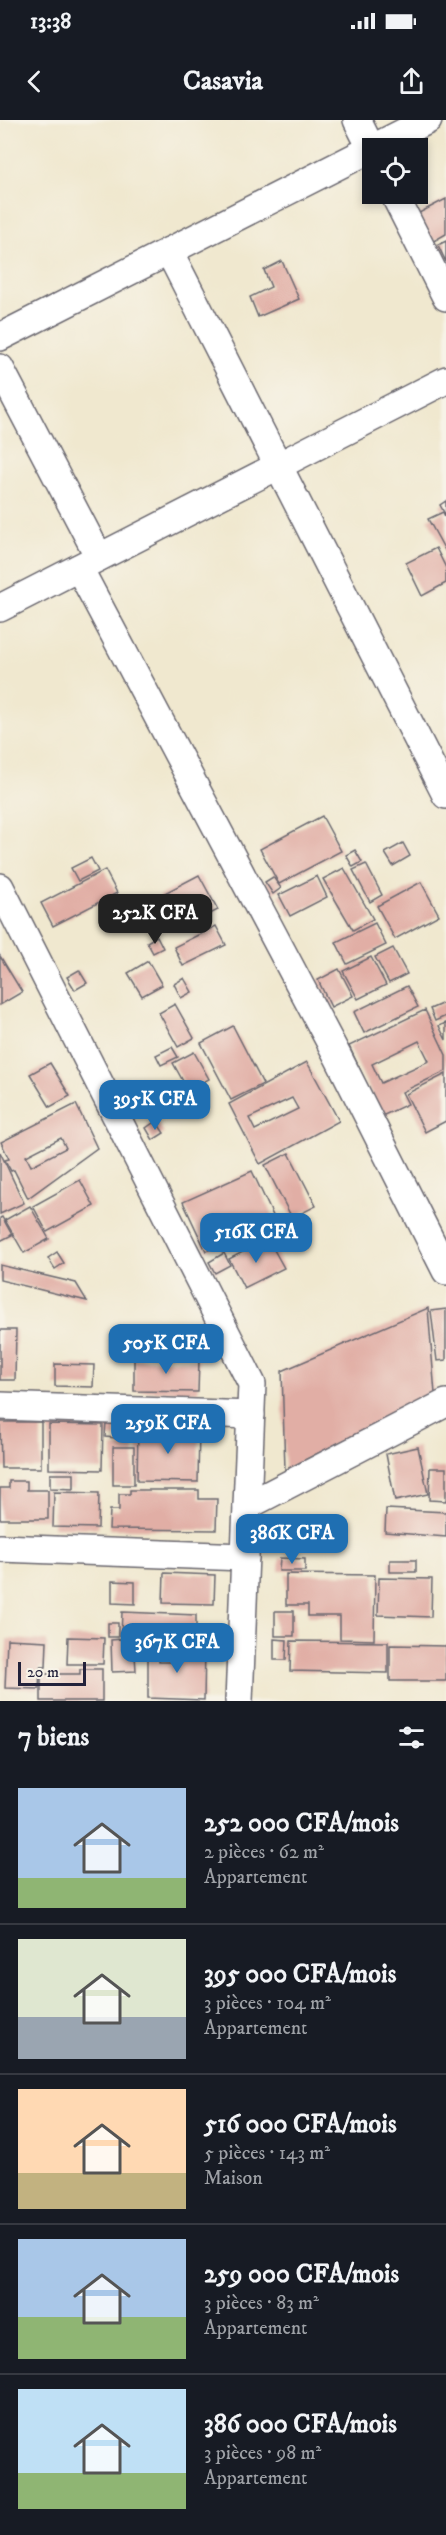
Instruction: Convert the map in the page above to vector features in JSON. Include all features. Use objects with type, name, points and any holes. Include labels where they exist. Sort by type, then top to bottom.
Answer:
[{"type":"street","points":[[357,120],[366,138]]},
{"type":"street","points":[[393,138],[428,120]]},
{"type":"street","points":[[0,337],[362,154]]},
{"type":"street","points":[[399,204],[446,297]]},
{"type":"street","points":[[169,251],[446,795]]},
{"type":"street","points":[[0,368],[89,563],[446,1271]]},
{"type":"street","points":[[0,608],[446,381]]},
{"type":"street","points":[[0,887],[252,1384],[239,1701]]},
{"type":"street","points":[[247,1506],[446,1403]]},
{"type":"street","points":[[0,1406],[250,1415]]},
{"type":"street","points":[[0,1548],[245,1557]]},
{"type":"building","points":[[446,199],[446,234],[432,242],[417,214]]},
{"type":"building","points":[[446,241],[446,262],[438,245]]},
{"type":"building","points":[[282,261],[299,299],[258,317],[250,297],[271,287],[264,270]]},
{"type":"building","points":[[446,501],[446,516],[440,505]]},
{"type":"building","points":[[443,512],[446,519],[446,552],[428,519]]},
{"type":"building","points":[[436,548],[446,568],[446,583],[422,596],[406,563]]},
{"type":"building","points":[[322,816],[341,851],[279,884],[260,849]]},
{"type":"building","points":[[403,843],[410,856],[393,866],[385,853]]},
{"type":"building","points":[[355,850],[362,862],[353,867],[346,855]]},
{"type":"building","points":[[91,858],[98,871],[78,881],[71,868]]},
{"type":"building","points":[[366,864],[382,895],[370,902],[353,870]]},
{"type":"building","points":[[344,868],[373,919],[353,930],[323,879]]},
{"type":"building","points":[[105,870],[117,893],[53,926],[41,903]]},
{"type":"building","points":[[199,875],[218,910],[178,930],[159,896]]},
{"type":"building","points":[[317,876],[327,897],[290,916],[279,895]]},
{"type":"building","points":[[273,877],[281,888],[273,894],[265,882]]},
{"type":"building","points":[[421,882],[439,915],[395,939],[377,906]]},
{"type":"building","points":[[375,923],[386,945],[347,964],[336,942]]},
{"type":"building","points":[[216,926],[226,945],[183,966],[174,947]]},
{"type":"building","points":[[157,936],[163,948],[153,953],[147,942]]},
{"type":"building","points":[[393,948],[407,974],[389,983],[375,957]]},
{"type":"building","points":[[0,956],[22,992],[0,1005]]},
{"type":"building","points":[[371,957],[386,985],[358,999],[343,971]]},
{"type":"building","points":[[148,961],[162,985],[142,996],[128,973]]},
{"type":"building","points":[[339,969],[353,996],[331,1007],[318,980]]},
{"type":"building","points":[[79,970],[87,983],[75,990],[67,977]]},
{"type":"building","points":[[184,978],[192,992],[181,998],[174,984]]},
{"type":"building","points":[[407,986],[418,1007],[364,1033],[354,1012]]},
{"type":"building","points":[[446,1002],[446,1016],[435,1021],[430,1009]]},
{"type":"building","points":[[175,1004],[194,1038],[178,1047],[159,1013]]},
{"type":"building","points":[[425,1010],[446,1055],[446,1071],[402,1092],[408,1104],[382,1116],[349,1046]],"holes":[[[419,1041],[429,1061],[381,1083],[372,1064]]]},
{"type":"building","points":[[446,1023],[446,1040],[439,1026]]},
{"type":"building","points":[[233,1026],[263,1084],[231,1100],[201,1043]]},
{"type":"building","points":[[172,1047],[178,1057],[161,1065],[156,1055]]},
{"type":"building","points":[[194,1052],[209,1079],[188,1090],[173,1063]]},
{"type":"building","points":[[307,1062],[339,1121],[260,1164],[229,1104]],"holes":[[[292,1098],[298,1109],[255,1130],[249,1118]]]},
{"type":"building","points":[[50,1063],[70,1096],[50,1107],[30,1074]]},
{"type":"building","points":[[446,1074],[446,1121],[425,1132],[406,1094]]},
{"type":"building","points":[[76,1104],[97,1148],[28,1198],[14,1170],[11,1171],[5,1160],[9,1159],[1,1142]],"holes":[[[61,1138],[66,1148],[31,1166],[26,1156]]]},
{"type":"building","points":[[156,1121],[164,1133],[153,1140],[146,1128]]},
{"type":"building","points":[[0,1152],[24,1203],[0,1214]]},
{"type":"building","points":[[289,1153],[316,1206],[292,1218],[265,1165]]},
{"type":"building","points":[[252,1171],[275,1220],[206,1251],[183,1202]]},
{"type":"building","points":[[80,1180],[94,1206],[47,1232],[33,1206]]},
{"type":"building","points":[[30,1206],[49,1239],[24,1253],[5,1220]]},
{"type":"building","points":[[2,1217],[12,1235],[0,1241],[0,1218]]},
{"type":"building","points":[[268,1239],[284,1268],[244,1288],[229,1259]]},
{"type":"building","points":[[57,1252],[64,1263],[55,1269],[48,1258]]},
{"type":"building","points":[[224,1253],[230,1265],[215,1273],[209,1262]]},
{"type":"building","points":[[0,1265],[76,1283],[87,1301],[0,1280]]},
{"type":"building","points":[[428,1308],[435,1394],[285,1470],[282,1371]]},
{"type":"building","points":[[446,1309],[446,1360],[437,1361],[431,1311]]},
{"type":"building","points":[[0,1330],[16,1330],[15,1380],[0,1380]]},
{"type":"building","points":[[134,1359],[199,1360],[198,1392],[134,1391]]},
{"type":"building","points":[[55,1364],[94,1365],[93,1387],[55,1386]]},
{"type":"building","points":[[106,1421],[117,1421],[116,1438],[105,1437]]},
{"type":"building","points":[[0,1422],[41,1422],[41,1468],[1,1468]]},
{"type":"building","points":[[49,1424],[103,1425],[102,1470],[49,1469]]},
{"type":"building","points":[[138,1428],[199,1429],[198,1482],[137,1481]]},
{"type":"building","points":[[113,1447],[134,1447],[134,1485],[113,1485]]},
{"type":"building","points":[[418,1447],[428,1494],[395,1501],[386,1454]]},
{"type":"building","points":[[430,1468],[446,1468],[446,1501],[429,1500]]},
{"type":"building","points":[[50,1474],[74,1474],[74,1489],[50,1488]]},
{"type":"building","points":[[9,1481],[27,1481],[27,1490],[48,1490],[48,1519],[0,1519],[0,1488],[9,1488]]},
{"type":"building","points":[[130,1490],[199,1490],[199,1499],[217,1499],[216,1530],[109,1529],[110,1510],[119,1510],[119,1494],[130,1494]]},
{"type":"building","points":[[54,1492],[99,1493],[98,1528],[53,1527]]},
{"type":"building","points":[[386,1509],[446,1512],[446,1537],[385,1532]]},
{"type":"building","points":[[280,1558],[305,1559],[305,1571],[279,1571]]},
{"type":"building","points":[[390,1560],[416,1560],[416,1572],[390,1572]]},
{"type":"building","points":[[164,1573],[215,1575],[214,1604],[163,1603]]},
{"type":"building","points":[[286,1574],[375,1575],[374,1640],[340,1639],[340,1616],[308,1616],[308,1605],[286,1605]]},
{"type":"building","points":[[379,1578],[432,1579],[431,1617],[378,1615]]},
{"type":"building","points":[[112,1581],[135,1582],[135,1604],[112,1603]]},
{"type":"building","points":[[275,1611],[294,1611],[294,1636],[275,1636]]},
{"type":"building","points":[[122,1612],[196,1615],[196,1638],[121,1636]]},
{"type":"building","points":[[108,1623],[118,1623],[118,1637],[108,1637]]},
{"type":"building","points":[[68,1637],[104,1638],[103,1664],[67,1664]]},
{"type":"building","points":[[134,1638],[136,1671],[112,1672],[111,1640]]},
{"type":"building","points":[[7,1639],[47,1641],[46,1667],[40,1667],[39,1689],[5,1688]]},
{"type":"building","points":[[274,1639],[287,1640],[286,1660],[274,1660]]},
{"type":"building","points":[[291,1641],[388,1642],[388,1673],[290,1671]]},
{"type":"building","points":[[148,1645],[158,1646],[159,1662],[170,1662],[170,1646],[205,1647],[204,1700],[148,1698]]},
{"type":"building","points":[[390,1645],[446,1646],[446,1681],[390,1681]]},
{"type":"building","points":[[80,1669],[102,1669],[102,1701],[41,1701],[41,1674],[80,1674]]}]
